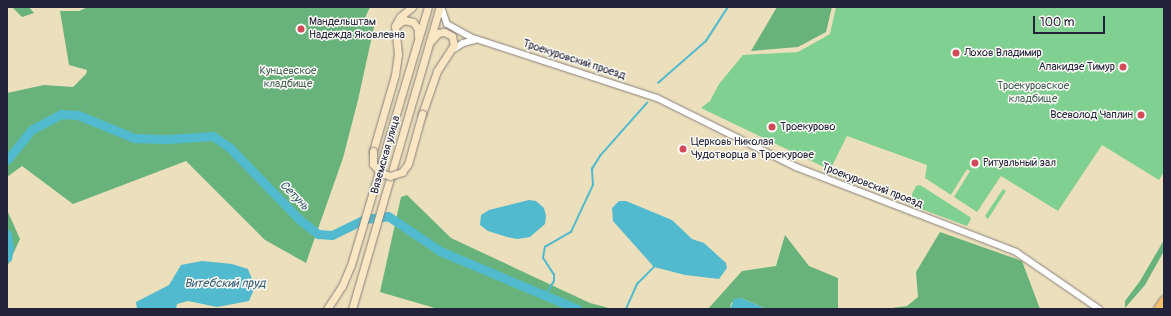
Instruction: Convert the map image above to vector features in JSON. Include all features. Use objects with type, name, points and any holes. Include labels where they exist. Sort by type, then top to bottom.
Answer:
[{"type":"main road","points":[[412,7],[400,17],[395,26],[398,54],[395,76],[373,151],[373,164],[378,171],[390,176],[402,172],[408,164],[436,71],[453,47],[450,34],[444,32],[435,35],[429,43]]},
{"type":"main road","name":"Вяземская улица","points":[[327,309],[342,286],[351,265],[428,7]]},
{"type":"main road","name":"Вяземская улица","points":[[352,309],[429,43],[441,7]]},
{"type":"main road","points":[[395,26],[404,20],[413,22],[418,29],[418,39]]},
{"type":"street","points":[[441,7],[452,33],[453,47]]},
{"type":"street","name":"Троекуровский проезд","points":[[447,24],[470,37],[657,98],[796,167],[1016,252],[1099,309]]},
{"type":"street","points":[[444,32],[470,37]]},
{"type":"street","points":[[453,47],[462,39],[470,37]]},
{"type":"street","points":[[453,47],[467,41],[480,40]]},
{"type":"street","points":[[1152,309],[1161,305]]},
{"type":"green space","points":[[12,7],[29,7],[34,13],[22,17]]},
{"type":"green space","name":"Кунцевское кладбище","points":[[88,7],[370,7],[364,20],[374,27],[358,100],[343,158],[306,263],[265,240],[186,161],[73,204],[22,166],[7,177],[7,93],[44,85],[73,87],[86,74],[87,70],[69,65],[60,11],[79,11]]},
{"type":"green space","points":[[777,7],[832,7],[826,32],[798,47],[751,51]]},
{"type":"green space","name":"Троекуровское кладбище","points":[[836,7],[1164,7],[1164,172],[1159,180],[1102,145],[1058,211],[1001,176],[977,212],[954,197],[970,171],[967,169],[951,195],[925,178],[927,165],[847,136],[830,170],[701,108],[710,101],[719,84],[743,55],[798,52],[830,34]]},
{"type":"green space","points":[[920,185],[970,217],[971,219],[967,226],[905,203],[905,199],[909,200],[916,186]]},
{"type":"green space","points":[[1003,189],[1006,191],[988,219],[985,216]]},
{"type":"green space","points":[[407,195],[451,238],[590,303],[613,309],[438,309],[380,292],[401,197]]},
{"type":"green space","points":[[7,210],[20,239],[7,267]]},
{"type":"green space","points":[[940,232],[1022,261],[1040,309],[884,309],[907,306],[918,297],[916,272]]},
{"type":"green space","points":[[785,235],[809,266],[838,278],[838,308],[840,309],[766,309],[741,298],[731,303],[730,309],[708,309],[742,271],[776,266]]},
{"type":"green space","points":[[1164,240],[1164,251],[1145,285],[1125,308],[1125,301],[1140,281]]},
{"type":"water","points":[[529,200],[536,201],[544,208],[546,216],[545,224],[530,237],[517,239],[507,237],[488,231],[480,225],[481,215],[489,210]]},
{"type":"water","points":[[619,201],[626,201],[672,220],[692,239],[704,243],[726,263],[727,268],[719,279],[685,275],[654,267],[613,221],[612,208]]},
{"type":"water","name":"Витебский пруд","points":[[202,261],[232,264],[248,269],[255,287],[249,301],[217,307],[188,301],[177,304],[176,309],[137,309],[136,302],[169,285],[181,265]]},
{"type":"water","points":[[741,298],[766,309],[730,309],[734,299]]},
{"type":"waterway","points":[[658,83],[706,41],[728,7]]},
{"type":"waterway","points":[[545,296],[554,281],[554,275],[543,258],[545,247],[571,232],[593,185],[592,169],[600,156],[647,103]]},
{"type":"waterway","name":"Сетунь","points":[[7,160],[31,130],[61,114],[78,115],[134,138],[168,139],[213,136],[229,147],[300,220],[318,234],[332,235],[365,219],[388,216],[440,251],[577,309]]},
{"type":"waterway","name":"Сетунь","points":[[7,234],[9,248],[7,258]]},
{"type":"waterway","points":[[626,309],[637,284],[654,267]]},
{"type":"place","name":"Мандельштам Надежда Яковлевна","points":[[301,29]]},
{"type":"place","name":"Лохов Владимир","points":[[956,53]]},
{"type":"place","name":"Апакидзе Тимур","points":[[1123,67]]},
{"type":"place","name":"Всеволод Чаплин","points":[[1141,115]]},
{"type":"place","name":"Троекурово","points":[[772,127]]},
{"type":"place","name":"Церковь Николая Чудотворца в Троекурове","points":[[683,149]]},
{"type":"place","name":"Ритуальный зал","points":[[975,163]]}]
